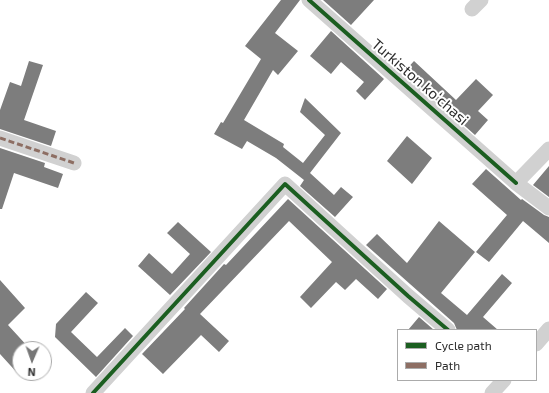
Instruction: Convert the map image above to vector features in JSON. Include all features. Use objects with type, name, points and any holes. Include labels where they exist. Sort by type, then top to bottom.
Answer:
[{"type":"street","name":"Turkiston koʻchasi","points":[[309,0],[516,183],[549,208]]},
{"type":"street","points":[[0,138],[74,164]]},
{"type":"street","points":[[516,183],[549,149]]},
{"type":"street","points":[[93,393],[285,184],[408,296],[447,329]]},
{"type":"street","points":[[537,343],[549,329]]},
{"type":"street","points":[[492,393],[503,381]]},
{"type":"building","points":[[281,0],[300,0],[275,33],[298,51],[278,75],[273,70],[244,120],[284,144],[283,147],[303,163],[325,135],[300,112],[305,98],[341,133],[310,173],[334,195],[341,187],[353,197],[335,217],[300,186],[304,180],[276,158],[247,141],[242,149],[214,134],[221,122],[223,123],[261,59],[245,46]]},
{"type":"building","points":[[323,0],[374,0],[351,25]]},
{"type":"building","points":[[331,31],[384,79],[365,100],[356,91],[364,82],[341,62],[331,74],[310,56]]},
{"type":"building","points":[[29,61],[43,65],[24,120],[56,131],[51,146],[0,129],[0,110],[10,82],[21,86]]},
{"type":"building","points":[[414,61],[456,100],[476,79],[493,95],[478,111],[488,120],[475,135],[404,72]]},
{"type":"building","points":[[407,136],[432,158],[412,184],[387,161]]},
{"type":"building","points":[[0,148],[45,163],[44,167],[63,174],[58,188],[14,173],[2,209],[0,209]]},
{"type":"building","points":[[549,166],[549,197],[533,185]]},
{"type":"building","points":[[486,169],[521,200],[522,199],[549,217],[549,243],[523,221],[489,262],[476,252],[507,215],[472,184]]},
{"type":"building","points":[[288,199],[387,289],[378,299],[356,279],[345,290],[336,282],[311,308],[300,297],[332,262],[289,221],[200,314],[229,341],[219,352],[201,335],[163,374],[142,354],[185,309],[184,308],[224,264],[226,265]]},
{"type":"building","points":[[439,221],[475,252],[441,293],[467,315],[502,274],[512,283],[483,317],[497,329],[457,329],[454,323],[366,245],[377,234],[407,263]]},
{"type":"building","points":[[178,222],[211,252],[170,295],[138,266],[149,253],[172,274],[190,254],[167,233]]},
{"type":"building","points":[[0,280],[25,308],[8,325],[23,341],[12,341],[12,367],[0,354]]},
{"type":"building","points":[[86,292],[98,303],[71,332],[97,357],[125,328],[133,336],[96,377],[55,337],[56,324]]},
{"type":"building","points":[[419,317],[433,329],[409,329]]},
{"type":"marked path","points":[[0,138],[74,163]]},
{"type":"cycle path","points":[[309,0],[516,183]]},
{"type":"cycle path","points":[[93,393],[285,184],[408,296],[447,329]]}]
